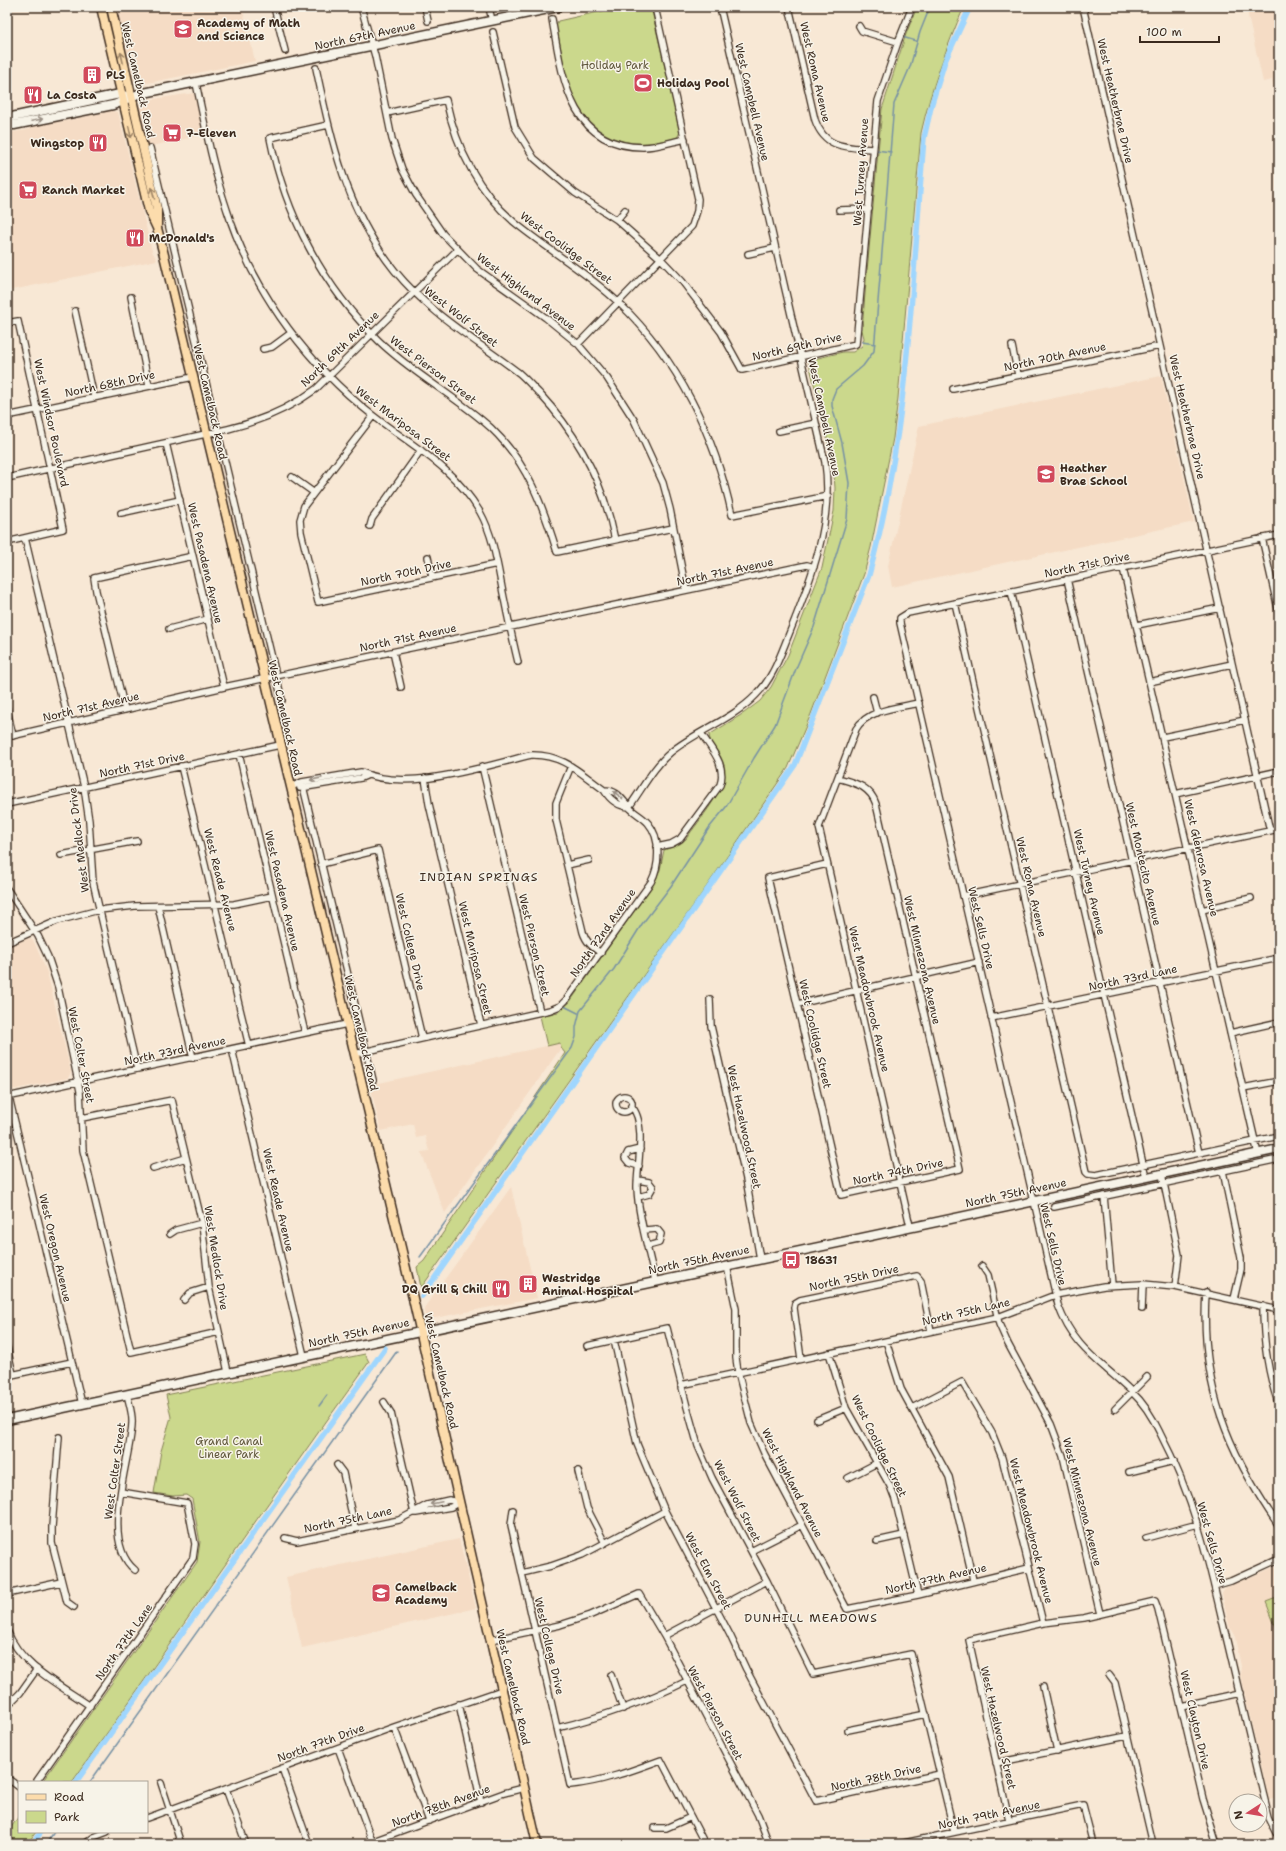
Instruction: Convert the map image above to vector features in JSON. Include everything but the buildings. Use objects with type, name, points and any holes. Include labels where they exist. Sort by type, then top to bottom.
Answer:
[{"type":"main road","name":"West Camelback Road","points":[[101,7],[120,94],[149,212],[157,228],[291,787],[460,1502],[537,1844]]},
{"type":"main road","name":"West Camelback Road","points":[[111,7],[130,96],[157,209],[157,228]]},
{"type":"main road","name":"North 67th Avenue","points":[[123,103],[14,125],[7,122],[12,117],[120,94],[130,96],[558,7]]},
{"type":"main road","points":[[123,103],[130,96]]},
{"type":"main road","name":"North 75th Avenue","points":[[7,1420],[910,1226],[1279,1149]]},
{"type":"street","points":[[274,7],[284,51]]},
{"type":"street","name":"West Highland Avenue","points":[[361,7],[375,56],[392,139],[402,170],[416,195],[457,250],[477,269],[578,344],[607,378],[634,420],[663,483],[686,590]]},
{"type":"street","points":[[425,7],[428,21]]},
{"type":"street","points":[[489,7],[492,21]]},
{"type":"street","points":[[578,344],[692,226],[697,212],[698,200],[655,7]]},
{"type":"street","name":"West Campbell Avenue","points":[[629,807],[656,769],[670,753],[737,711],[756,695],[768,680],[775,668],[792,627],[814,567],[828,496],[826,468],[720,7]]},
{"type":"street","name":"West Roma Avenue","points":[[790,7],[815,120],[820,132],[837,146],[872,149]]},
{"type":"street","name":"West Turney Avenue","points":[[856,344],[869,209],[872,149],[878,101],[898,42],[912,7]]},
{"type":"street","name":"West Heatherbrae Drive","points":[[1083,7],[1270,831]]},
{"type":"street","points":[[552,19],[566,89],[572,104],[580,117],[591,129],[610,140],[629,146],[644,147],[685,139]]},
{"type":"street","points":[[859,26],[862,31],[898,42]]},
{"type":"street","points":[[493,32],[515,127],[534,158],[575,193],[617,220],[661,259]]},
{"type":"street","name":"West Wolf Street","points":[[316,68],[328,125],[340,169],[355,208],[379,250],[414,292],[450,324],[520,373],[555,410],[574,435],[596,475],[609,513],[615,540]]},
{"type":"street","name":"West Mariposa Street","points":[[196,82],[215,170],[227,213],[254,272],[291,333],[328,376],[373,416],[450,472],[466,490],[484,520],[491,538],[518,662]]},
{"type":"street","name":"West Coolidge Street","points":[[387,112],[446,100],[461,151],[472,171],[492,200],[514,222],[584,272],[619,303],[655,343],[689,397],[717,459],[732,515],[828,496]]},
{"type":"street","name":"West Pierson Street","points":[[328,125],[270,138],[288,201],[310,249],[341,297],[372,334],[404,362],[486,424],[506,445],[531,481],[548,521],[557,552],[615,540]]},
{"type":"street","name":"West Camelback Road","points":[[150,148],[282,700]]},
{"type":"street","points":[[839,210],[869,209]]},
{"type":"street","points":[[617,220],[625,210]]},
{"type":"street","points":[[748,254],[776,248]]},
{"type":"street","name":"North 69th Avenue","points":[[7,478],[218,432],[255,422],[278,413],[303,399],[372,334],[457,250]]},
{"type":"street","name":"North 69th Drive","points":[[661,259],[682,281],[721,332],[742,370],[856,344]]},
{"type":"street","points":[[131,297],[149,386]]},
{"type":"street","points":[[75,311],[94,397]]},
{"type":"street","name":"West Windsor Boulevard","points":[[7,323],[18,321],[63,529],[25,538]]},
{"type":"street","points":[[263,349],[272,347],[291,333]]},
{"type":"street","points":[[1012,346],[1018,375]]},
{"type":"street","name":"North 70th Avenue","points":[[953,389],[1160,346]]},
{"type":"street","name":"North 68th Drive","points":[[7,416],[193,377]]},
{"type":"street","points":[[292,477],[313,492],[373,416]]},
{"type":"street","points":[[779,431],[816,423]]},
{"type":"street","name":"West Pasadena Avenue","points":[[166,443],[224,687]]},
{"type":"street","points":[[370,526],[372,519],[421,450]]},
{"type":"street","name":"North 70th Drive","points":[[313,492],[302,510],[300,520],[318,602],[497,564]]},
{"type":"street","points":[[121,513],[180,500]]},
{"type":"street","points":[[615,540],[673,528]]},
{"type":"street","name":"North 71st Drive","points":[[900,618],[908,613],[1279,535]]},
{"type":"street","points":[[7,542],[25,538]]},
{"type":"street","name":"West Medlock Drive","points":[[25,538],[84,787],[89,821],[93,882],[137,1069]]},
{"type":"street","points":[[1262,538],[1279,613]]},
{"type":"street","points":[[125,710],[94,578],[193,556]]},
{"type":"street","points":[[428,557],[432,578]]},
{"type":"street","name":"North 71st Avenue","points":[[7,737],[224,687],[807,565],[814,567]]},
{"type":"street","name":"West Glenrosa Avenue","points":[[1123,568],[1258,1154]]},
{"type":"street","name":"West Montecito Avenue","points":[[1068,579],[1199,1153]]},
{"type":"street","name":"West Turney Avenue","points":[[1011,591],[1146,1177]]},
{"type":"street","name":"West Roma Avenue","points":[[955,603],[1086,1172],[1088,1174],[1096,1175],[1143,1165]]},
{"type":"street","points":[[1137,625],[1220,608]]},
{"type":"street","name":"West Sells Drive","points":[[900,618],[901,628],[1055,1295],[1062,1316],[1079,1345],[1095,1361],[1132,1392],[1148,1411],[1174,1461],[1198,1524],[1240,1693],[1264,1799],[1269,1816],[1278,1833]]},
{"type":"street","points":[[169,629],[208,619]]},
{"type":"street","points":[[393,652],[401,687]]},
{"type":"street","points":[[1149,682],[1232,664]]},
{"type":"street","points":[[873,698],[877,713]]},
{"type":"street","name":"West Meadowbrook Avenue","points":[[910,1226],[819,827],[856,729],[865,718],[877,713],[919,703]]},
{"type":"street","points":[[7,709],[13,736]]},
{"type":"street","points":[[1163,737],[1245,720]]},
{"type":"street","points":[[291,787],[302,782],[361,772],[368,775],[398,779],[424,778],[531,755],[548,755],[571,766],[604,790],[612,790],[623,798],[629,807],[648,823],[654,833],[657,846],[671,844],[680,839],[720,785],[722,778],[720,765],[701,733]]},
{"type":"street","name":"North 71st Drive","points":[[7,804],[280,745]]},
{"type":"street","name":"West Pasadena Avenue","points":[[239,754],[305,1033]]},
{"type":"street","name":"West Reade Avenue","points":[[182,766],[249,1046]]},
{"type":"street","name":"West Pierson Street","points":[[482,766],[540,1012]]},
{"type":"street","points":[[571,766],[556,802],[555,812],[584,936],[591,946],[600,953]]},
{"type":"street","points":[[1175,794],[1279,771]]},
{"type":"street","points":[[291,787],[303,788],[330,784],[361,778],[368,775]]},
{"type":"street","points":[[328,777],[330,784]]},
{"type":"street","name":"West Mariposa Street","points":[[424,778],[481,1025]]},
{"type":"street","name":"West Minnezona Avenue","points":[[838,778],[862,785],[869,790],[874,798],[960,1169]]},
{"type":"street","name":"West Camelback Road","points":[[302,782],[373,1080]]},
{"type":"street","points":[[963,896],[1076,871],[1279,830]]},
{"type":"street","points":[[61,855],[137,841]]},
{"type":"street","name":"North 72nd Avenue","points":[[540,1012],[562,1004],[600,953],[655,874],[658,859],[657,846]]},
{"type":"street","name":"West College Drive","points":[[321,864],[378,850],[422,1038]]},
{"type":"street","points":[[567,865],[589,860]]},
{"type":"street","name":"West Coolidge Street","points":[[827,864],[768,878],[841,1195]]},
{"type":"street","name":"West Colter Street","points":[[7,889],[35,931],[48,957],[58,987],[78,1082],[82,1118],[83,1150],[131,1352],[219,1332]]},
{"type":"street","points":[[7,942],[57,921],[100,910],[118,907],[234,904],[272,896]]},
{"type":"street","points":[[1202,910],[1251,898]]},
{"type":"street","points":[[158,906],[193,1058]]},
{"type":"street","name":"North 73rd Lane","points":[[991,1018],[1279,958]]},
{"type":"street","points":[[798,1004],[978,962]]},
{"type":"street","name":"West Hazelwood Street","points":[[710,999],[711,1026],[746,1179],[760,1259]]},
{"type":"street","points":[[354,1054],[540,1012]]},
{"type":"street","points":[[1230,1033],[1279,1022]]},
{"type":"street","name":"North 73rd Avenue","points":[[8,1097],[347,1024]]},
{"type":"street","name":"West Reade Avenue","points":[[232,1049],[304,1356]]},
{"type":"street","points":[[1243,1088],[1279,1081]]},
{"type":"street","name":"West Oregon Avenue","points":[[8,1097],[82,1404]]},
{"type":"street","name":"West Medlock Drive","points":[[82,1118],[172,1100],[202,1224],[208,1287],[228,1372]]},
{"type":"street","points":[[631,1106],[636,1114],[640,1149],[638,1197],[656,1281]]},
{"type":"street","points":[[1143,1165],[1279,1136]]},
{"type":"street","points":[[639,1166],[629,1163],[625,1158],[628,1152],[640,1149]]},
{"type":"street","points":[[153,1168],[186,1158]]},
{"type":"street","name":"North 75th Avenue","points":[[1054,1207],[1279,1159]]},
{"type":"street","name":"North 74th Drive","points":[[841,1195],[960,1169]]},
{"type":"street","points":[[1223,1171],[1242,1269],[1234,1299]]},
{"type":"street","points":[[1162,1174],[1179,1255],[1175,1287]]},
{"type":"street","points":[[638,1180],[649,1182],[653,1187],[649,1194],[638,1197]]},
{"type":"street","points":[[1104,1196],[1112,1285]]},
{"type":"street","points":[[170,1234],[176,1230],[202,1224]]},
{"type":"street","points":[[645,1230],[657,1229],[661,1234],[659,1243],[648,1246]]},
{"type":"street","name":"West Highland Avenue","points":[[727,1266],[736,1309],[736,1358],[738,1372],[756,1436],[846,1609]]},
{"type":"street","name":"West Minnezona Avenue","points":[[982,1266],[988,1275],[998,1316],[1008,1344],[1052,1424],[1063,1456],[1100,1614]]},
{"type":"street","name":"North 75th Drive","points":[[801,1359],[794,1308],[795,1302],[800,1300],[917,1276],[921,1281],[931,1331]]},
{"type":"street","points":[[1142,1309],[1143,1284]]},
{"type":"street","name":"North 75th Lane","points":[[682,1385],[998,1316],[1055,1295],[1112,1285],[1143,1284],[1175,1287],[1206,1292],[1279,1310]]},
{"type":"street","points":[[184,1300],[190,1293],[208,1287]]},
{"type":"street","points":[[1206,1292],[1204,1323],[1206,1355],[1220,1414],[1244,1472],[1279,1526]]},
{"type":"street","points":[[1263,1306],[1265,1343],[1269,1370],[1279,1406]]},
{"type":"street","name":"West Wolf Street","points":[[614,1340],[667,1328],[698,1446],[712,1478],[767,1581],[813,1674],[911,1654],[926,1714]]},
{"type":"street","points":[[587,1346],[614,1340]]},
{"type":"street","name":"West Elm Street","points":[[614,1340],[637,1444],[665,1511],[816,1801]]},
{"type":"street","points":[[886,1341],[900,1388],[949,1477],[973,1580]]},
{"type":"street","points":[[7,1347],[14,1374]]},
{"type":"street","name":"West Coolidge Street","points":[[829,1353],[846,1408],[877,1463],[895,1499],[918,1595]]},
{"type":"street","points":[[7,1376],[72,1362]]},
{"type":"street","points":[[1115,1409],[1147,1377]]},
{"type":"street","name":"West Meadowbrook Avenue","points":[[912,1408],[962,1382],[992,1433],[1002,1458],[1043,1623]]},
{"type":"street","name":"West Colter Street","points":[[127,1394],[132,1426],[116,1520],[127,1564],[135,1570]]},
{"type":"street","points":[[384,1402],[391,1413],[414,1513]]},
{"type":"street","points":[[818,1420],[846,1408]]},
{"type":"street","points":[[59,1437],[52,1543],[67,1602],[74,1607]]},
{"type":"street","points":[[1129,1472],[1174,1461]]},
{"type":"street","points":[[848,1478],[877,1463]]},
{"type":"street","points":[[337,1465],[343,1473],[355,1529]]},
{"type":"street","points":[[578,1471],[587,1508],[605,1543]]},
{"type":"street","name":"North 77th Lane","points":[[37,1781],[190,1565],[195,1552],[196,1544],[187,1502],[121,1492]]},
{"type":"street","name":"North 75th Lane","points":[[285,1538],[297,1541],[400,1520],[414,1513],[449,1507],[460,1502]]},
{"type":"street","name":"West College Drive","points":[[513,1510],[511,1525],[570,1785],[587,1783],[614,1776],[661,1760],[692,1817]]},
{"type":"street","points":[[522,1572],[551,1566],[582,1554],[665,1511]]},
{"type":"street","points":[[1146,1538],[1198,1524]]},
{"type":"street","points":[[751,1551],[802,1525]]},
{"type":"street","points":[[877,1541],[904,1535]]},
{"type":"street","points":[[1214,1586],[1231,1581],[1279,1560]]},
{"type":"street","name":"North 77th Avenue","points":[[846,1609],[918,1595],[973,1580],[1030,1568]]},
{"type":"street","points":[[664,1636],[767,1581]]},
{"type":"street","points":[[7,1594],[61,1582]]},
{"type":"street","name":"West Pierson Street","points":[[535,1631],[591,1615],[639,1594],[664,1636],[758,1815],[769,1844]]},
{"type":"street","name":"West Clayton Drive","points":[[1100,1614],[1155,1601],[1203,1799],[1216,1844]]},
{"type":"street","points":[[1043,1623],[1100,1614]]},
{"type":"street","name":"West Hazelwood Street","points":[[1009,1820],[969,1640],[1043,1623]]},
{"type":"street","points":[[7,1630],[11,1640],[21,1654],[37,1669],[90,1706]]},
{"type":"street","points":[[491,1640],[535,1631]]},
{"type":"street","points":[[7,1706],[20,1692],[37,1669]]},
{"type":"street","points":[[611,1675],[623,1709]]},
{"type":"street","points":[[1109,1676],[1115,1683],[1153,1844]]},
{"type":"street","points":[[557,1728],[593,1719],[623,1709],[654,1697],[687,1681]]},
{"type":"street","points":[[1043,1687],[1057,1750]]},
{"type":"street","name":"North 77th Drive","points":[[148,1818],[394,1727],[502,1690]]},
{"type":"street","points":[[1181,1706],[1240,1693]]},
{"type":"street","points":[[459,1704],[481,1802]]},
{"type":"street","points":[[848,1730],[926,1714],[954,1832]]},
{"type":"street","points":[[394,1727],[429,1821]]},
{"type":"street","points":[[996,1763],[1127,1736]]},
{"type":"street","points":[[338,1748],[372,1841]]},
{"type":"street","points":[[282,1768],[310,1844]]},
{"type":"street","name":"North 78th Drive","points":[[816,1801],[940,1774]]},
{"type":"street","points":[[7,1778],[18,1786]]},
{"type":"street","points":[[161,1783],[181,1844]]},
{"type":"street","name":"North 78th Avenue","points":[[365,1844],[504,1793],[524,1788]]},
{"type":"street","points":[[226,1789],[246,1844]]},
{"type":"street","name":"North 79th Avenue","points":[[899,1844],[1083,1805],[1093,1844]]},
{"type":"street","points":[[655,1828],[666,1828],[692,1817],[705,1844]]},
{"type":"street","points":[[85,1844],[94,1837],[104,1833]]},
{"type":"shaded area","name":"Academy of Math and Science","points":[[114,7],[242,7],[255,61],[138,85],[133,81]]},
{"type":"shaded area","points":[[1246,7],[1279,7],[1279,112],[1272,80],[1263,82]]},
{"type":"shaded area","points":[[194,93],[204,135],[146,147],[138,110],[139,106],[147,100]]},
{"type":"shaded area","points":[[112,111],[118,112],[152,251],[157,260],[7,291],[7,133],[26,130],[40,123],[60,122]]},
{"type":"shaded area","name":"Heather Brae School","points":[[1161,376],[1194,522],[892,587],[888,566],[919,426]]},
{"type":"shaded area","points":[[29,938],[34,942],[47,972],[71,1072],[68,1078],[7,1091],[7,947]]},
{"type":"shaded area","points":[[560,1043],[561,1048],[445,1213],[421,1152],[429,1151],[425,1136],[416,1138],[413,1124],[381,1131],[370,1085]]},
{"type":"shaded area","points":[[511,1187],[537,1298],[430,1319],[425,1315],[424,1308]]},
{"type":"shaded area","name":"Camelback Academy","points":[[459,1539],[476,1608],[302,1648],[286,1577]]},
{"type":"shaded area","points":[[1279,1565],[1279,1797],[1269,1799],[1240,1674],[1241,1666],[1235,1638],[1230,1629],[1222,1593],[1225,1588]]},
{"type":"green space","name":"Holiday Park","points":[[620,7],[651,7],[680,132],[677,138],[642,143],[626,142],[615,139],[596,128],[575,102],[566,75],[556,25],[558,21]]},
{"type":"green space","points":[[917,7],[964,7],[951,38],[929,101],[921,133],[898,398],[893,438],[871,547],[864,574],[811,714],[788,768],[700,896],[421,1288],[417,1267],[424,1261],[565,1053],[561,1048],[560,1043],[547,1046],[540,1016],[558,1012],[569,1003],[652,886],[660,870],[664,850],[680,844],[686,839],[712,803],[718,793],[725,773],[723,761],[711,742],[709,735],[760,701],[771,687],[788,655],[822,568],[834,511],[835,488],[833,463],[809,363],[814,359],[843,352],[853,352],[862,346],[864,338],[862,330],[866,282],[882,109],[906,34]]},
{"type":"green space","name":"Grand Canal Linear Park","points":[[365,1354],[369,1362],[73,1781],[43,1781],[197,1562],[200,1542],[192,1499],[186,1495],[173,1496],[154,1493],[161,1451],[171,1417],[166,1395]]},
{"type":"green space","points":[[1279,1597],[1279,1636],[1266,1602]]},
{"type":"green space","points":[[18,1817],[18,1833],[35,1833],[27,1844],[7,1844],[7,1833]]},
{"type":"waterway","points":[[420,1257],[572,1048],[576,1037],[576,1027],[580,1011],[614,969],[642,924],[671,886],[709,828],[726,807],[775,725],[797,666],[814,627],[847,519],[849,483],[842,443],[832,406],[832,399],[836,389],[863,366],[874,351],[894,104],[910,67],[920,32],[930,7]]},
{"type":"waterway","points":[[422,1296],[795,765],[869,575],[882,521],[892,467],[907,358],[924,138],[932,103],[945,61],[970,7]]},
{"type":"waterway","points":[[902,37],[916,41]]},
{"type":"waterway","points":[[876,150],[891,152]]},
{"type":"waterway","points":[[862,342],[875,344]]},
{"type":"waterway","points":[[564,1006],[578,1013]]},
{"type":"waterway","points":[[77,1781],[385,1348]]},
{"type":"waterway","points":[[91,1781],[397,1351]]},
{"type":"waterway","points":[[319,1406],[327,1395]]},
{"type":"waterway","points":[[32,1844],[40,1833]]},
{"type":"waterway","points":[[46,1844],[53,1833]]},
{"type":"place","name":"Academy of Math and Science","points":[[183,29]]},
{"type":"place","name":"PLS","points":[[92,75]]},
{"type":"place","name":"Holiday Pool","points":[[643,83]]},
{"type":"place","name":"La Costa","points":[[33,95]]},
{"type":"place","name":"7-Eleven","points":[[172,133]]},
{"type":"place","name":"Wingstop","points":[[98,143]]},
{"type":"place","name":"Ranch Market","points":[[28,190]]},
{"type":"place","name":"McDonald's","points":[[135,238]]},
{"type":"place","name":"Heather Brae School","points":[[1046,474]]},
{"type":"place","name":"18631","points":[[791,1260]]},
{"type":"place","name":"Westridge Animal Hospital","points":[[528,1284]]},
{"type":"place","name":"DQ Grill & Chill","points":[[501,1289]]},
{"type":"place","name":"Camelback Academy","points":[[381,1593]]},
{"type":"district","name":"INDIAN SPRINGS","points":[[479,877]]},
{"type":"district","name":"DUNHILL MEADOWS","points":[[811,1618]]}]
